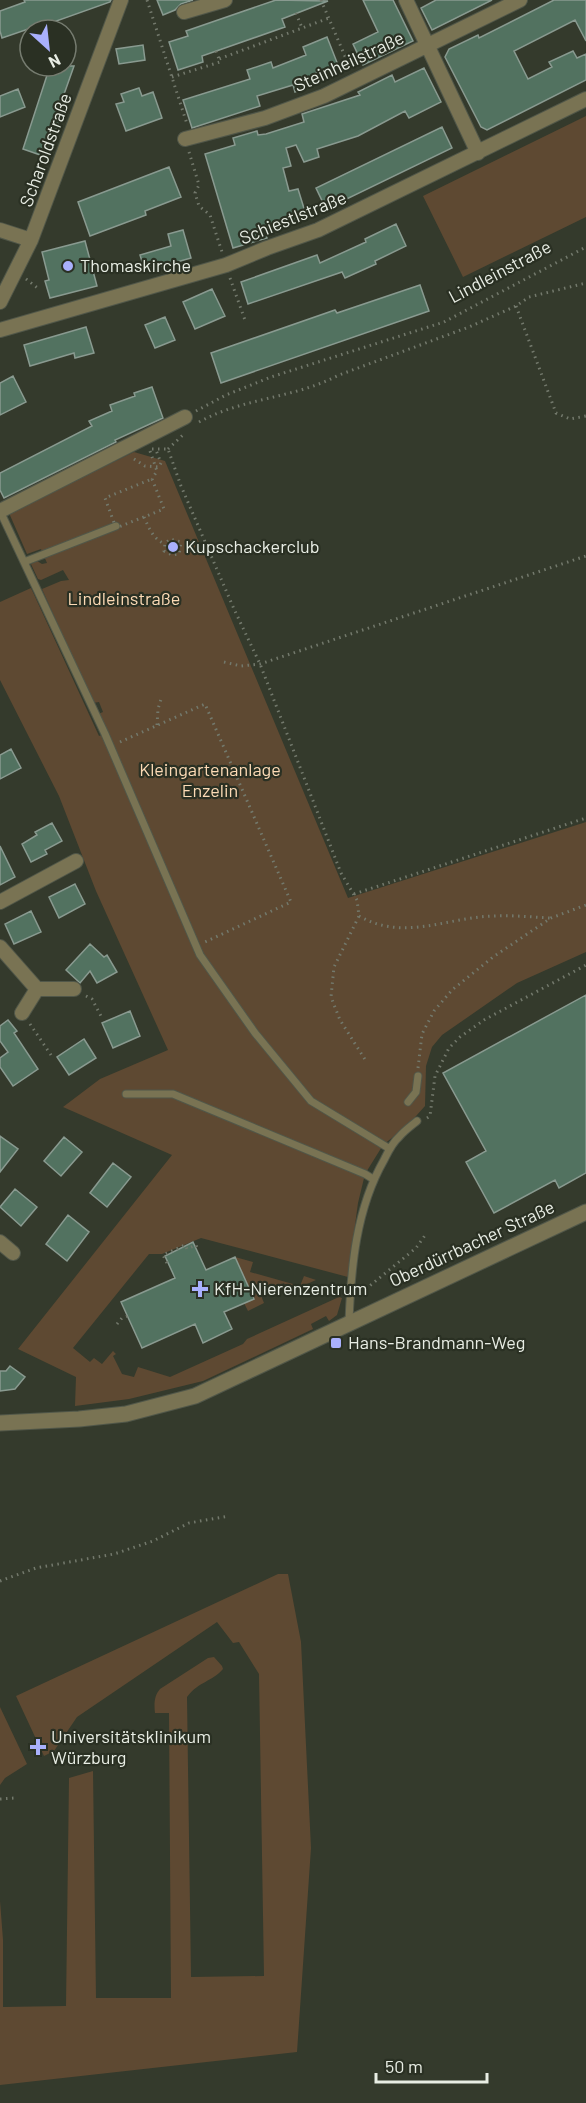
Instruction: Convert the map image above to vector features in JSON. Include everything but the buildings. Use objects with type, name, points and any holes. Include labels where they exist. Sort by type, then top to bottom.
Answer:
[{"type":"street","points":[[184,12],[225,0]]},
{"type":"street","points":[[406,0],[478,153]]},
{"type":"street","name":"Steinheilstraße","points":[[183,139],[265,118],[324,96],[520,0]]},
{"type":"street","name":"Scharoldstraße","points":[[0,302],[32,240],[119,3]]},
{"type":"street","name":"Schiestlstraße","points":[[0,330],[226,264],[318,230],[586,99]]},
{"type":"street","points":[[0,230],[32,240]]},
{"type":"street","points":[[0,511],[129,447],[146,444],[191,420]]},
{"type":"street","points":[[0,902],[76,861]]},
{"type":"street","points":[[0,946],[38,989],[74,989]]},
{"type":"street","points":[[22,1013],[38,989]]},
{"type":"street","name":"Oberdürrbacher Straße","points":[[0,1422],[79,1419],[126,1414],[195,1396],[586,1212]]},
{"type":"street","points":[[0,1242],[13,1253]]},
{"type":"lane","points":[[0,511],[110,746],[195,946],[255,1033],[310,1101],[390,1149]]},
{"type":"lane","points":[[24,562],[116,526]]},
{"type":"lane","points":[[408,1102],[416,1092],[418,1076]]},
{"type":"lane","points":[[126,1094],[173,1094],[373,1179]]},
{"type":"lane","points":[[349,1323],[360,1216],[373,1179],[390,1149],[398,1137],[417,1121]]},
{"type":"path","points":[[147,0],[172,77],[183,139],[198,185],[195,193],[198,203],[210,215],[246,323]]},
{"type":"path","points":[[321,0],[356,81]]},
{"type":"path","points":[[296,14],[302,28]]},
{"type":"path","points":[[172,77],[219,62],[219,59],[329,18]]},
{"type":"path","points":[[216,51],[219,59]]},
{"type":"path","name":"Lindleinstraße","points":[[191,420],[226,394],[271,377],[444,322],[586,247]]},
{"type":"path","points":[[27,280],[39,289]]},
{"type":"path","points":[[191,420],[242,403],[305,390],[339,375],[469,327],[516,306],[529,297],[586,283]]},
{"type":"path","points":[[516,306],[556,413],[570,419],[586,416]]},
{"type":"path","points":[[146,444],[156,450],[168,449],[188,432]]},
{"type":"path","points":[[146,444],[157,473],[152,479],[105,498],[116,528],[164,509],[152,479]]},
{"type":"path","points":[[129,447],[134,459],[145,466],[156,468]]},
{"type":"path","points":[[168,449],[181,486],[260,664],[333,854],[357,900],[359,916],[334,967],[331,997],[340,1020],[366,1060]]},
{"type":"path","points":[[156,450],[161,463],[156,468]]},
{"type":"path","points":[[144,517],[151,533],[165,544]]},
{"type":"path","points":[[170,539],[181,542],[179,554],[172,555],[164,551],[165,544],[170,539]]},
{"type":"path","points":[[224,662],[241,666],[260,664],[586,556]]},
{"type":"path","points":[[157,725],[162,696]]},
{"type":"path","points":[[110,746],[205,704],[291,902],[195,946]]},
{"type":"path","points":[[353,894],[586,818]]},
{"type":"path","points":[[418,1076],[422,1034],[434,1011],[452,990],[494,957],[551,918],[586,905]]},
{"type":"path","points":[[359,916],[373,924],[407,929],[493,916],[551,918]]},
{"type":"path","points":[[417,1121],[430,1116],[435,1076],[449,1048],[460,1037],[484,1020],[586,964]]},
{"type":"path","points":[[74,989],[92,999],[102,1018]]},
{"type":"path","points":[[22,1013],[51,1055]]},
{"type":"path","points":[[350,1301],[416,1248],[426,1234]]},
{"type":"path","points":[[167,1263],[163,1255],[184,1245],[187,1250],[196,1245],[197,1248]]},
{"type":"path","points":[[117,1324],[122,1318],[128,1316]]},
{"type":"path","points":[[0,1581],[36,1568],[114,1554],[153,1541],[189,1523],[229,1516]]},
{"type":"path","points":[[0,1798],[15,1798]]},
{"type":"green space","points":[[586,116],[586,217],[463,277],[423,196]]},
{"type":"green space","name":"Kleingartenanlage Enzelin","points":[[134,452],[165,461],[348,898],[586,822],[586,952],[517,983],[442,1035],[432,1047],[426,1066],[425,1106],[408,1125],[383,1145],[365,1174],[358,1203],[348,1277],[201,1238],[162,1254],[149,1254],[73,1348],[90,1362],[94,1358],[102,1364],[113,1351],[116,1354],[113,1356],[122,1374],[134,1377],[138,1367],[170,1377],[339,1297],[342,1298],[337,1315],[329,1321],[326,1316],[311,1324],[313,1329],[203,1381],[129,1399],[75,1406],[76,1377],[18,1349],[172,1155],[63,1107],[100,1079],[168,1050],[96,891],[59,796],[0,680],[0,602],[31,588],[99,736],[107,733],[98,714],[103,712],[99,702],[93,703],[42,589],[69,580],[63,570],[41,580],[38,579],[31,564],[37,561],[42,564],[47,563],[41,549],[27,554],[9,513]]},
{"type":"green space","points":[[235,1257],[253,1262],[250,1272],[300,1286],[304,1276],[316,1280],[289,1292],[284,1283],[260,1293],[264,1303],[248,1311],[244,1303],[254,1298]]},
{"type":"green space","points":[[278,1574],[288,1574],[301,1642],[311,1848],[297,2052],[0,2085],[0,1901],[3,1940],[3,2007],[66,2006],[69,1778],[93,1771],[96,1998],[171,1998],[169,1713],[155,1713],[155,1700],[160,1689],[208,1658],[214,1657],[223,1669],[187,1697],[191,1977],[264,1976],[259,1674],[239,1642],[233,1643],[217,1622],[77,1717],[54,1751],[44,1756],[16,1696]]},
{"type":"green space","points":[[0,1707],[27,1764],[5,1778],[0,1785]]},
{"type":"place","name":"Thomaskirche","points":[[68,266]]},
{"type":"place","name":"Kupschackerclub","points":[[173,547]]},
{"type":"place","name":"KfH-Nierenzentrum","points":[[200,1289]]},
{"type":"place","name":"Hans-Brandmann-Weg","points":[[336,1343]]},
{"type":"place","name":"Universitätsklinikum Würzburg","points":[[38,1747]]}]
